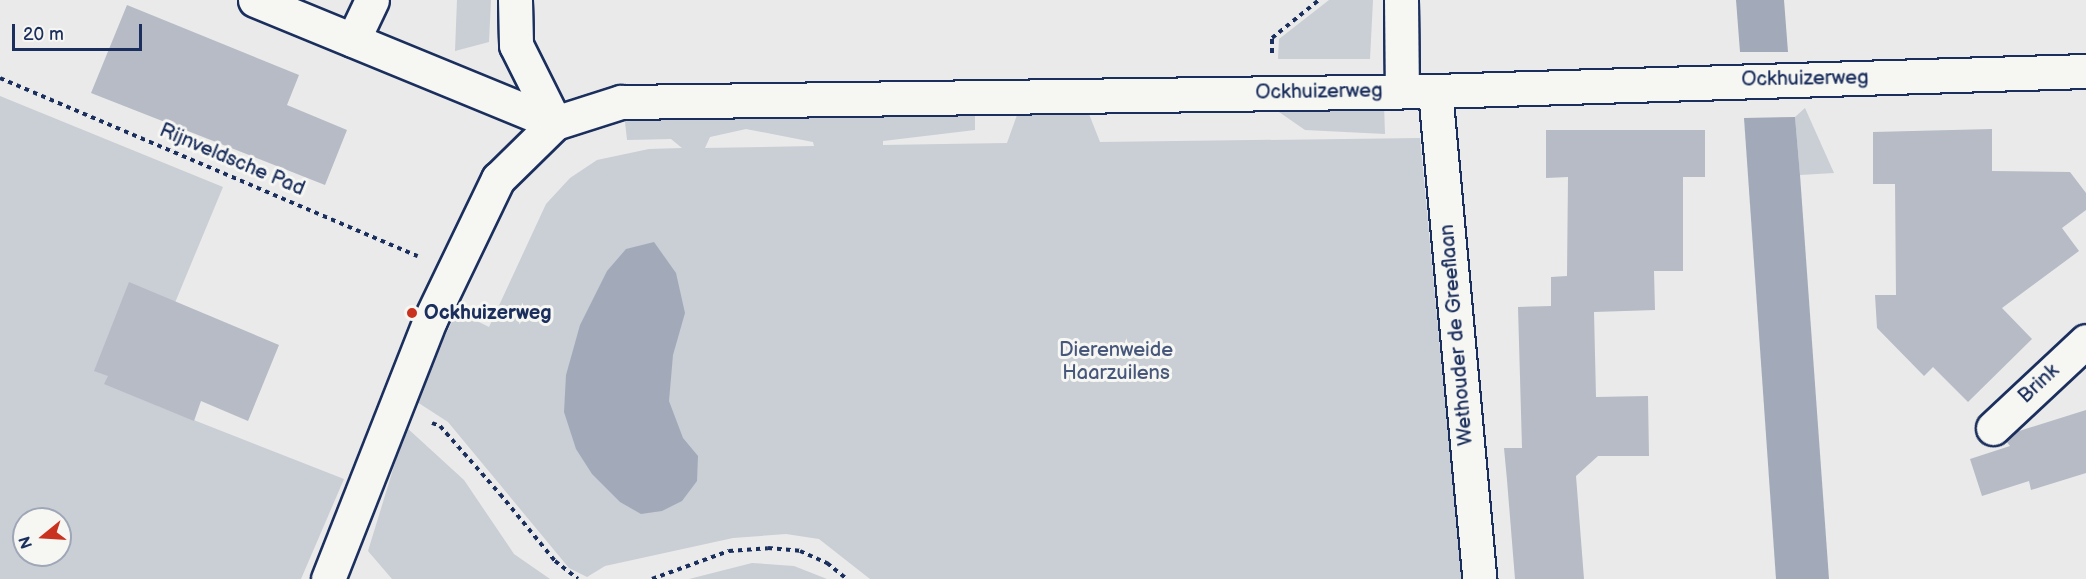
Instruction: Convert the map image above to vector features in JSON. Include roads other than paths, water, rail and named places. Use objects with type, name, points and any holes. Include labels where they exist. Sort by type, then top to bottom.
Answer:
[{"type":"street","points":[[255,0],[555,123]]},
{"type":"street","points":[[353,40],[372,0]]},
{"type":"street","points":[[515,0],[516,45],[555,123]]},
{"type":"street","points":[[1401,0],[1402,91]]},
{"type":"street","name":"Ockhuizerweg","points":[[328,579],[399,407],[452,270],[498,179],[555,123],[621,102],[1435,91],[2086,71]]},
{"type":"street","name":"Wethouder de Greeflaan","points":[[1435,91],[1479,579]]},
{"type":"street","name":"Brink","points":[[1993,428],[2086,341]]},
{"type":"water","points":[[1736,0],[1784,0],[1788,52],[1740,52]]},
{"type":"water","points":[[1795,117],[1829,579],[1776,579],[1744,118]]},
{"type":"water","points":[[654,242],[676,273],[685,313],[673,355],[669,401],[683,438],[698,456],[697,481],[682,501],[662,511],[641,514],[620,502],[592,474],[576,449],[564,412],[566,375],[580,325],[607,271],[626,249]]},
{"type":"place","name":"Ockhuizerweg","points":[[412,313]]},
{"type":"park label","name":"Dierenweide Haarzuilens","points":[[1116,362]]}]
